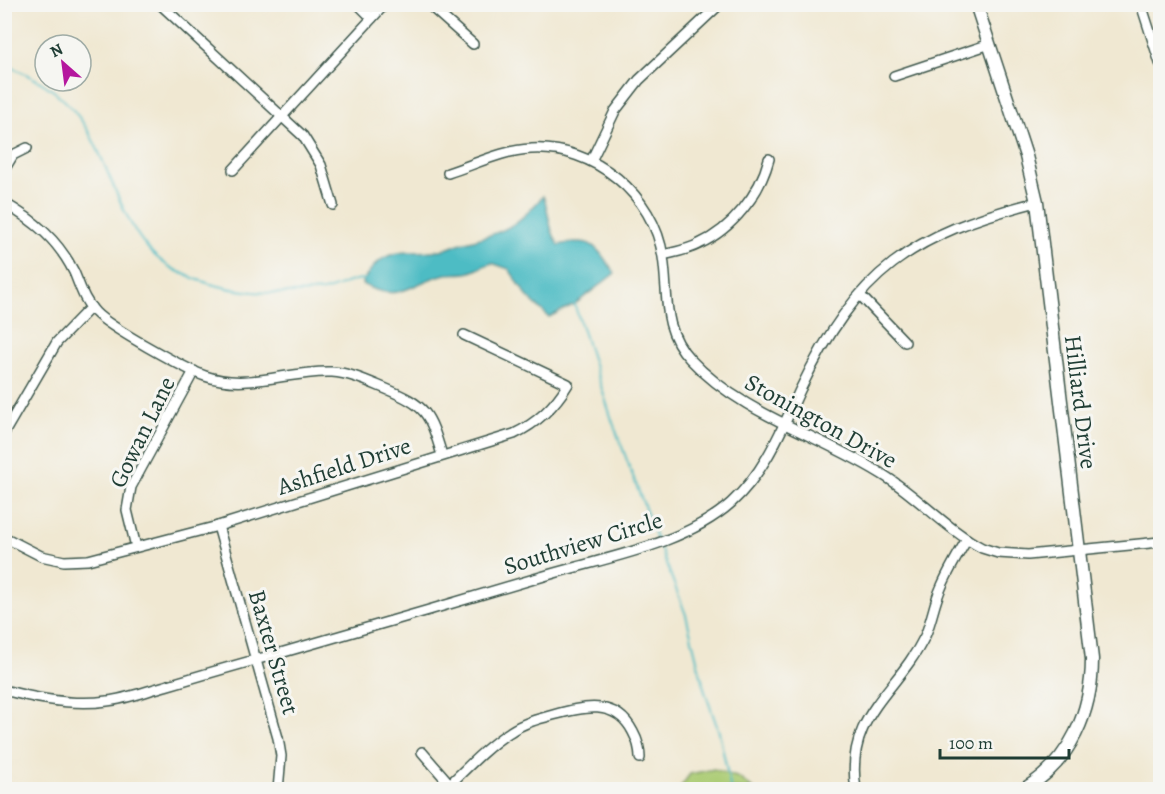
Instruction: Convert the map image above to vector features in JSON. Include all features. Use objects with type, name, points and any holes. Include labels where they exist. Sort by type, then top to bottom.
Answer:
[{"type":"street","points":[[160,4],[282,117],[314,150],[333,205]]},
{"type":"street","points":[[358,4],[372,18]]},
{"type":"street","points":[[233,170],[385,4]]},
{"type":"street","points":[[428,4],[473,44]]},
{"type":"street","points":[[591,161],[615,111],[639,80],[720,4]]},
{"type":"street","name":"Hilliard Drive","points":[[976,4],[1026,156],[1036,202],[1092,659],[1089,701],[1074,735],[1061,755],[1039,779],[1023,789]]},
{"type":"street","points":[[1141,4],[1161,63]]},
{"type":"street","points":[[894,76],[990,44]]},
{"type":"street","points":[[4,170],[13,155],[27,148]]},
{"type":"street","name":"Stonington Drive","points":[[448,173],[499,155],[532,148],[562,152],[591,161],[622,181],[638,199],[655,230],[663,255],[668,321],[684,353],[739,400],[888,478],[967,539],[993,552],[1010,555],[1161,542]]},
{"type":"street","points":[[663,255],[699,245],[719,231],[757,191],[764,178],[769,159]]},
{"type":"street","name":"Southview Circle","points":[[4,690],[62,701],[104,702],[255,660],[684,533],[715,515],[743,491],[771,453],[829,332],[860,295],[891,265],[915,247],[938,234],[980,217],[1036,202]]},
{"type":"street","points":[[4,203],[49,233],[66,257],[91,307],[114,326],[194,371],[224,380],[241,382],[322,372],[357,377],[409,399],[423,410],[435,430],[442,456]]},
{"type":"street","points":[[860,295],[905,342]]},
{"type":"street","points":[[4,433],[57,342],[91,307]]},
{"type":"street","name":"Ashfield Drive","points":[[4,537],[30,552],[64,561],[88,560],[218,526],[514,434],[530,425],[552,407],[568,384],[464,334]]},
{"type":"street","name":"Gowan Lane","points":[[136,547],[127,510],[131,487],[194,371]]},
{"type":"street","name":"Baxter Street","points":[[218,526],[278,738],[281,764],[278,789]]},
{"type":"street","points":[[856,789],[856,753],[866,720],[926,634],[940,589],[967,539]]},
{"type":"street","points":[[422,752],[450,788],[498,739],[529,722],[585,706],[603,708],[628,722],[638,741],[640,758]]},
{"type":"green space","points":[[714,769],[739,778],[753,789],[679,789],[690,774]]},
{"type":"water","points":[[543,196],[553,233],[559,245],[580,242],[593,246],[615,273],[575,304],[549,317],[527,296],[509,269],[492,263],[467,273],[442,275],[395,292],[375,290],[362,284],[370,270],[379,261],[389,256],[445,249],[488,236],[516,222]]},
{"type":"waterway","points":[[4,64],[54,91],[78,116],[101,156],[130,222],[143,242],[158,258],[177,271],[212,285],[267,293],[323,291],[357,280],[366,280]]},
{"type":"waterway","points":[[574,303],[613,423],[657,540]]},
{"type":"waterway","points":[[659,545],[686,615],[705,692],[719,732],[731,790]]}]
